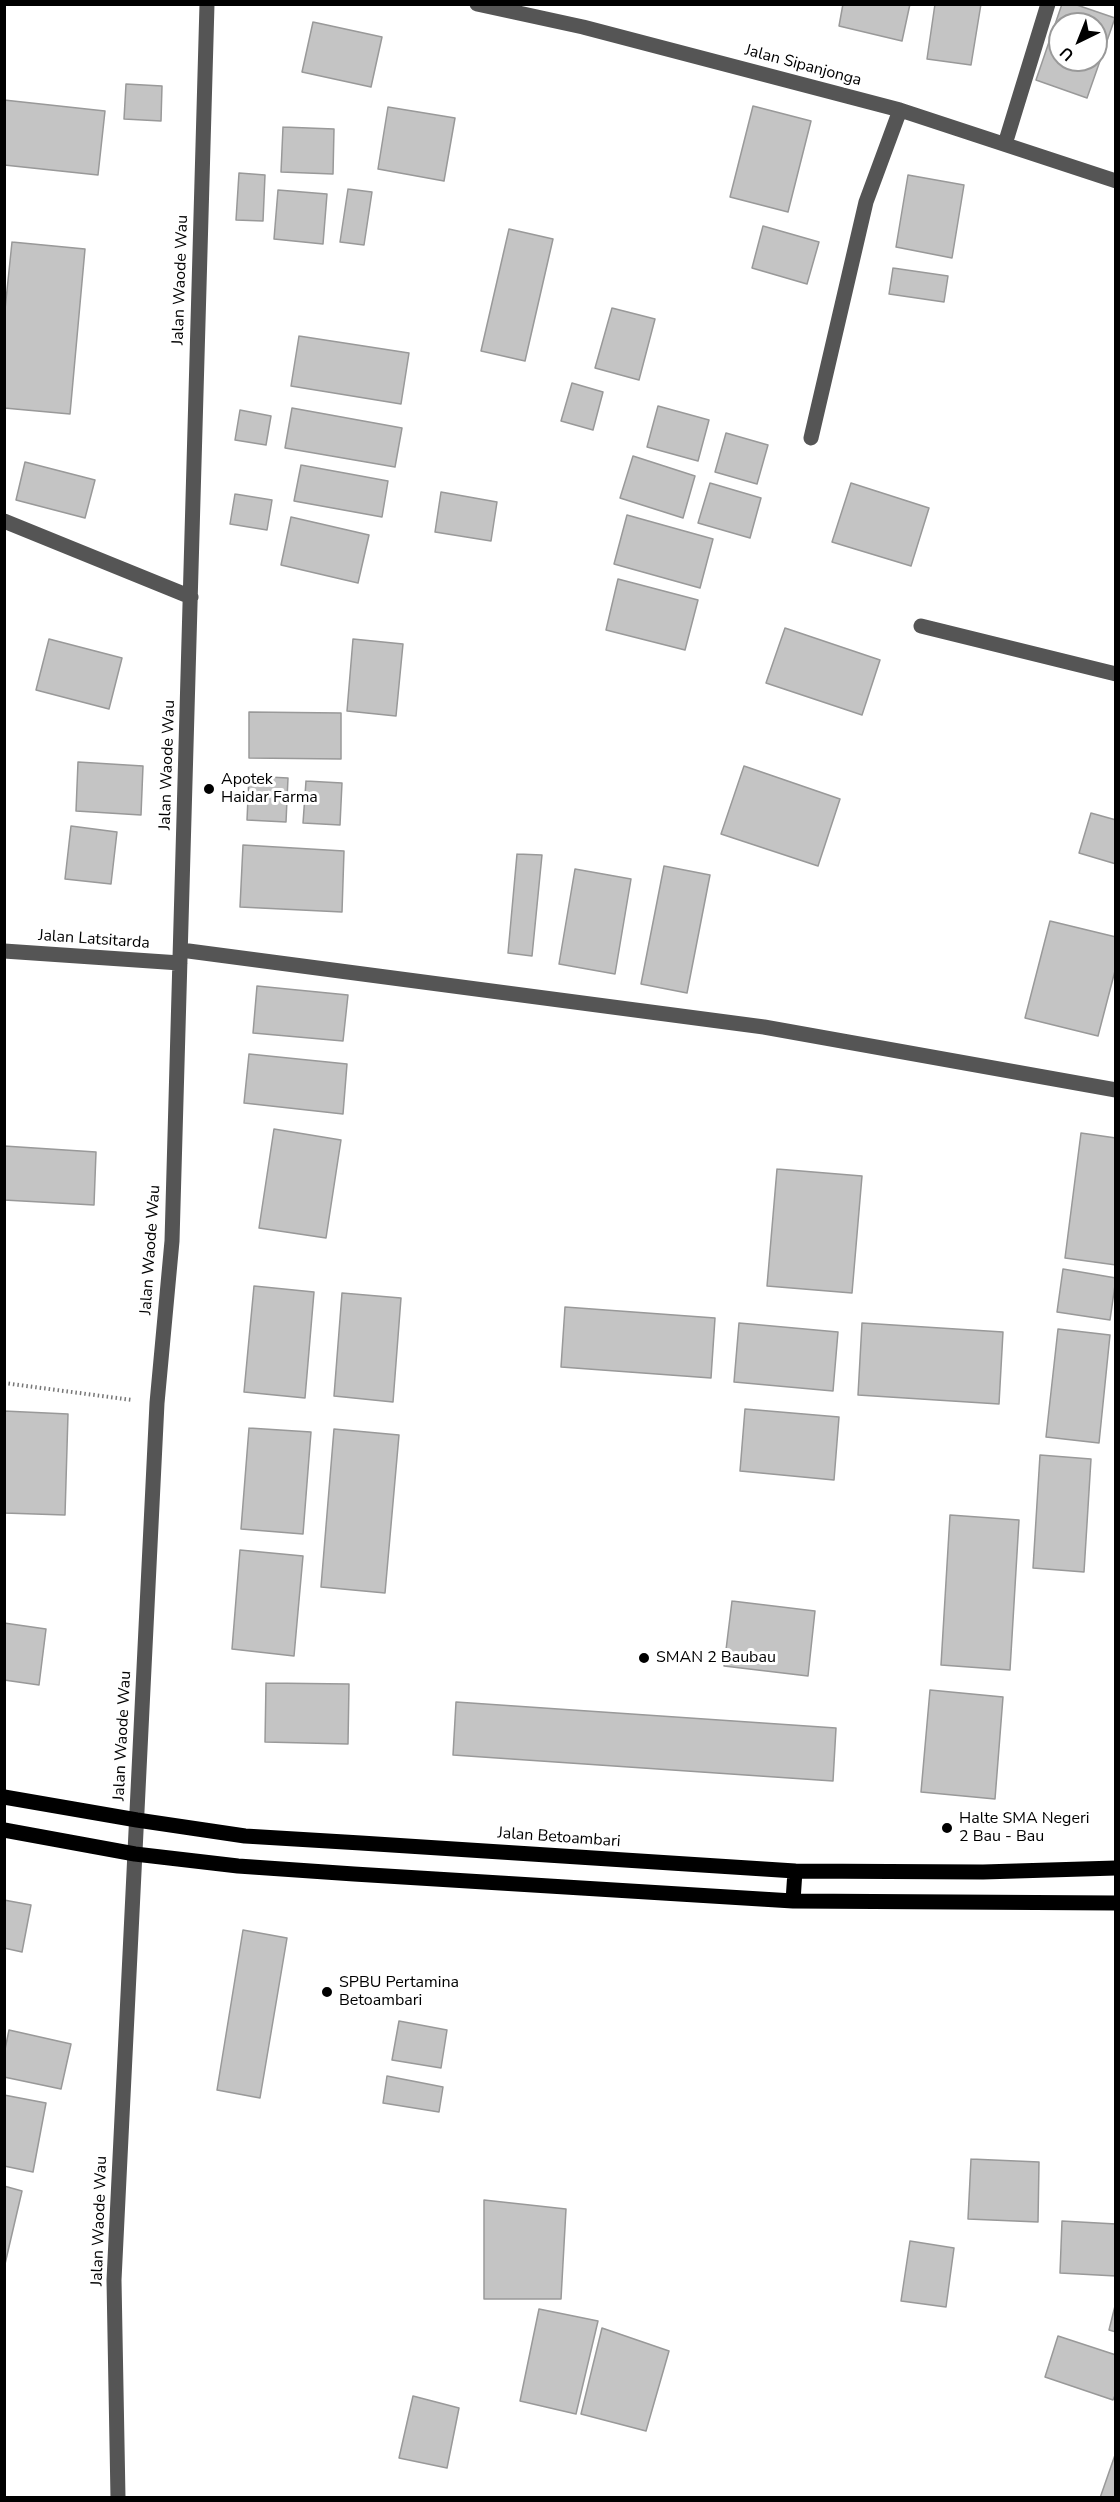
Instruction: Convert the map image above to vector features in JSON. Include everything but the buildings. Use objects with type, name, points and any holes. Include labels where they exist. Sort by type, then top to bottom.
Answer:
[{"type":"main road","name":"Jalan Betoambari","points":[[4,1797],[137,1820],[257,1836],[795,1871],[982,1872],[1116,1868]]},
{"type":"main road","points":[[4,1830],[135,1854],[238,1866],[794,1901],[1116,1903]]},
{"type":"main road","points":[[794,1901],[795,1871]]},
{"type":"street","name":"Jalan Waode Wau","points":[[118,2498],[114,2280],[157,1403],[172,1241],[207,4]]},
{"type":"street","name":"Jalan Sipanjonga","points":[[477,4],[583,27],[900,110],[1116,181]]},
{"type":"street","points":[[1005,144],[1048,4]]},
{"type":"street","points":[[811,438],[866,202],[900,110]]},
{"type":"street","points":[[4,521],[191,597]]},
{"type":"street","points":[[921,626],[1116,674]]},
{"type":"street","name":"Jalan Latsitarda","points":[[4,951],[181,956],[764,1027],[1116,1090]]},
{"type":"path","points":[[4,1383],[157,1403]]},
{"type":"place","name":"Apotek Haidar Farma","points":[[209,789]]},
{"type":"place","name":"SMAN 2 Baubau","points":[[644,1658]]},
{"type":"place","name":"Halte SMA Negeri 2 Bau - Bau","points":[[947,1828]]},
{"type":"place","name":"SPBU Pertamina Betoambari","points":[[327,1992]]}]
